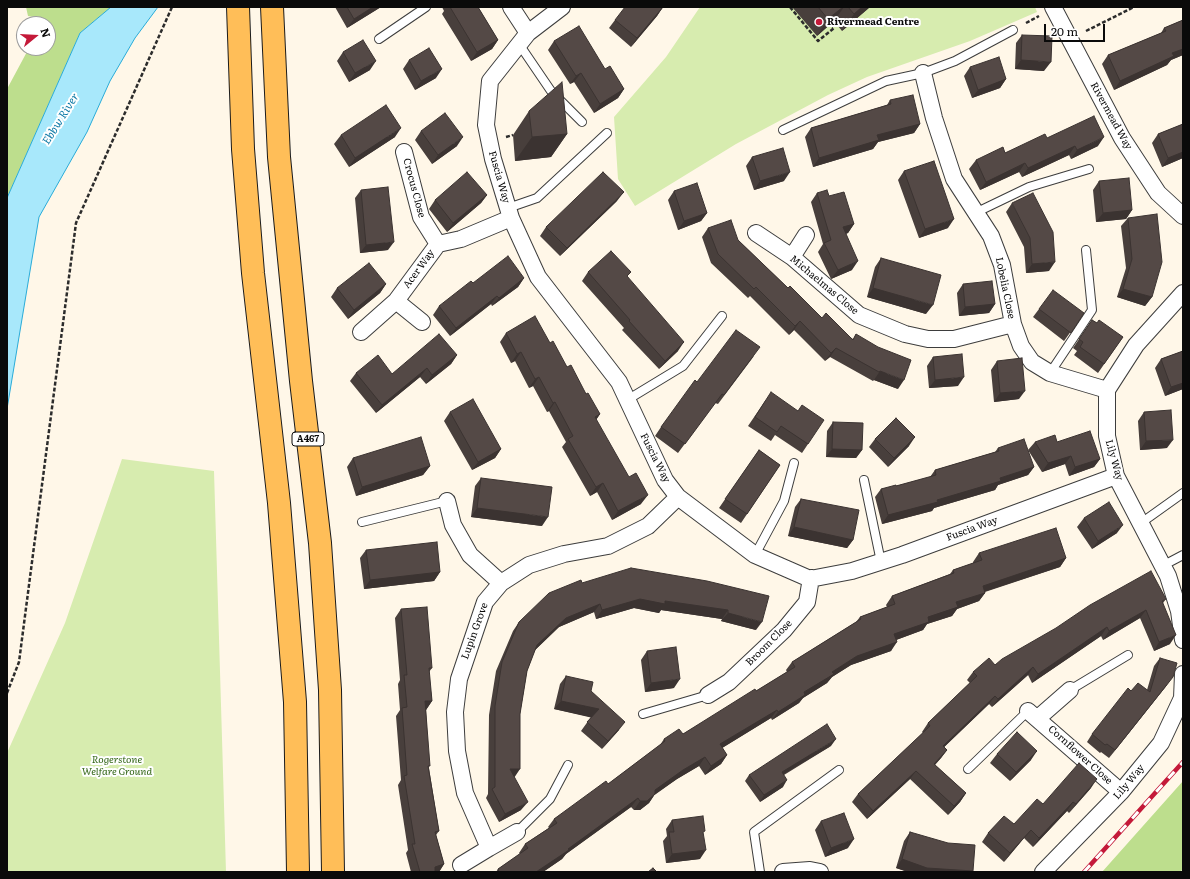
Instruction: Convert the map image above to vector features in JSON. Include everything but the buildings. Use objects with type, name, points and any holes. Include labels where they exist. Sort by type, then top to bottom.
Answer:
[{"type":"main road","points":[[238,7],[243,149],[253,273],[279,503],[295,702],[298,872]]},
{"type":"main road","name":"A467","points":[[272,7],[280,157],[301,381],[321,551],[330,690],[333,872]]},
{"type":"street","points":[[511,7],[524,39]]},
{"type":"street","name":"Fuscia Way","points":[[562,7],[524,39],[490,81],[486,125],[493,159],[510,213],[538,277],[619,382],[665,480],[678,498],[755,555],[810,579],[852,571],[881,562],[1116,476]]},
{"type":"street","name":"Rivermead Way","points":[[1053,8],[1122,138],[1158,193],[1183,216]]},
{"type":"street","name":"Lobelia Close","points":[[923,73],[934,118],[954,179],[991,236],[1002,265],[1013,324],[1021,346],[1032,362],[1050,373],[1107,390]]},
{"type":"street","name":"Crocus Close","points":[[404,152],[421,217],[438,244]]},
{"type":"street","name":"Acer Way","points":[[360,332],[396,301],[438,244],[461,239],[510,213]]},
{"type":"street","name":"Michaelmas Close","points":[[756,233],[792,257],[859,315],[905,334],[928,339],[954,339],[1013,324]]},
{"type":"street","points":[[792,257],[806,235]]},
{"type":"street","points":[[1107,390],[1136,345],[1183,294]]},
{"type":"street","points":[[396,301],[422,322]]},
{"type":"street","name":"Lily Way","points":[[1107,390],[1107,436],[1116,476],[1164,565],[1179,611],[1183,640]]},
{"type":"street","name":"Lupin Grove","points":[[489,848],[465,793],[457,751],[455,712],[459,679],[485,602],[501,583],[529,565],[564,554],[608,546],[648,526],[678,498]]},
{"type":"street","points":[[447,501],[452,525],[470,555],[501,583]]},
{"type":"street","name":"Broom Close","points":[[708,695],[729,682],[784,630],[807,602],[810,579]]},
{"type":"street","name":"Lily Way","points":[[1043,872],[1121,792],[1161,743],[1182,698],[1183,674]]},
{"type":"street","name":"Cornflower Close","points":[[1070,690],[1033,714],[1121,792]]},
{"type":"street","points":[[461,868],[489,848],[517,832]]},
{"type":"street","points":[[783,872],[810,870],[820,872]]},
{"type":"lane","points":[[379,39],[426,7]]},
{"type":"lane","points":[[783,130],[886,81],[923,73],[955,61],[1013,30]]},
{"type":"lane","points":[[524,39],[551,91],[582,122]]},
{"type":"lane","points":[[510,213],[537,198],[607,133]]},
{"type":"lane","points":[[975,213],[1029,187],[1089,169]]},
{"type":"lane","points":[[1050,373],[1092,310],[1086,250]]},
{"type":"lane","points":[[627,400],[683,366],[722,316]]},
{"type":"lane","points":[[755,555],[784,501],[794,463]]},
{"type":"lane","points":[[864,480],[881,562]]},
{"type":"lane","points":[[1141,523],[1183,493]]},
{"type":"lane","points":[[362,522],[447,501]]},
{"type":"lane","points":[[1164,565],[1183,555]]},
{"type":"lane","points":[[1070,690],[1128,655]]},
{"type":"lane","points":[[643,714],[708,695]]},
{"type":"lane","points":[[968,770],[1033,714]]},
{"type":"lane","points":[[517,832],[550,799],[568,765]]},
{"type":"lane","points":[[760,872],[754,832],[839,770]]},
{"type":"path","points":[[7,693],[19,662],[76,223],[172,7]]},
{"type":"path","points":[[790,7],[818,41],[834,28],[831,24]]},
{"type":"path","points":[[1069,40],[1134,7]]},
{"type":"path","points":[[1013,30],[1053,8]]},
{"type":"green space","points":[[26,7],[111,7],[80,33],[7,198],[7,89],[25,56],[56,56],[56,16],[28,16]]},
{"type":"green space","points":[[700,7],[1035,7],[1037,12],[970,41],[867,77],[828,95],[736,144],[635,206],[618,179],[614,117],[666,57]]},
{"type":"green space","name":"Rogerstone Welfare Ground","points":[[122,459],[214,471],[226,872],[7,872],[7,753],[65,623]]},
{"type":"green space","points":[[1183,781],[1183,869],[1180,872],[1102,872]]},
{"type":"water","name":"Ebbw River","points":[[111,7],[158,7],[135,38],[110,81],[87,132],[39,217],[7,409],[7,198],[80,33]]},
{"type":"railway","points":[[1084,872],[1183,762]]},
{"type":"place","name":"Rivermead Centre","points":[[819,22]]}]
